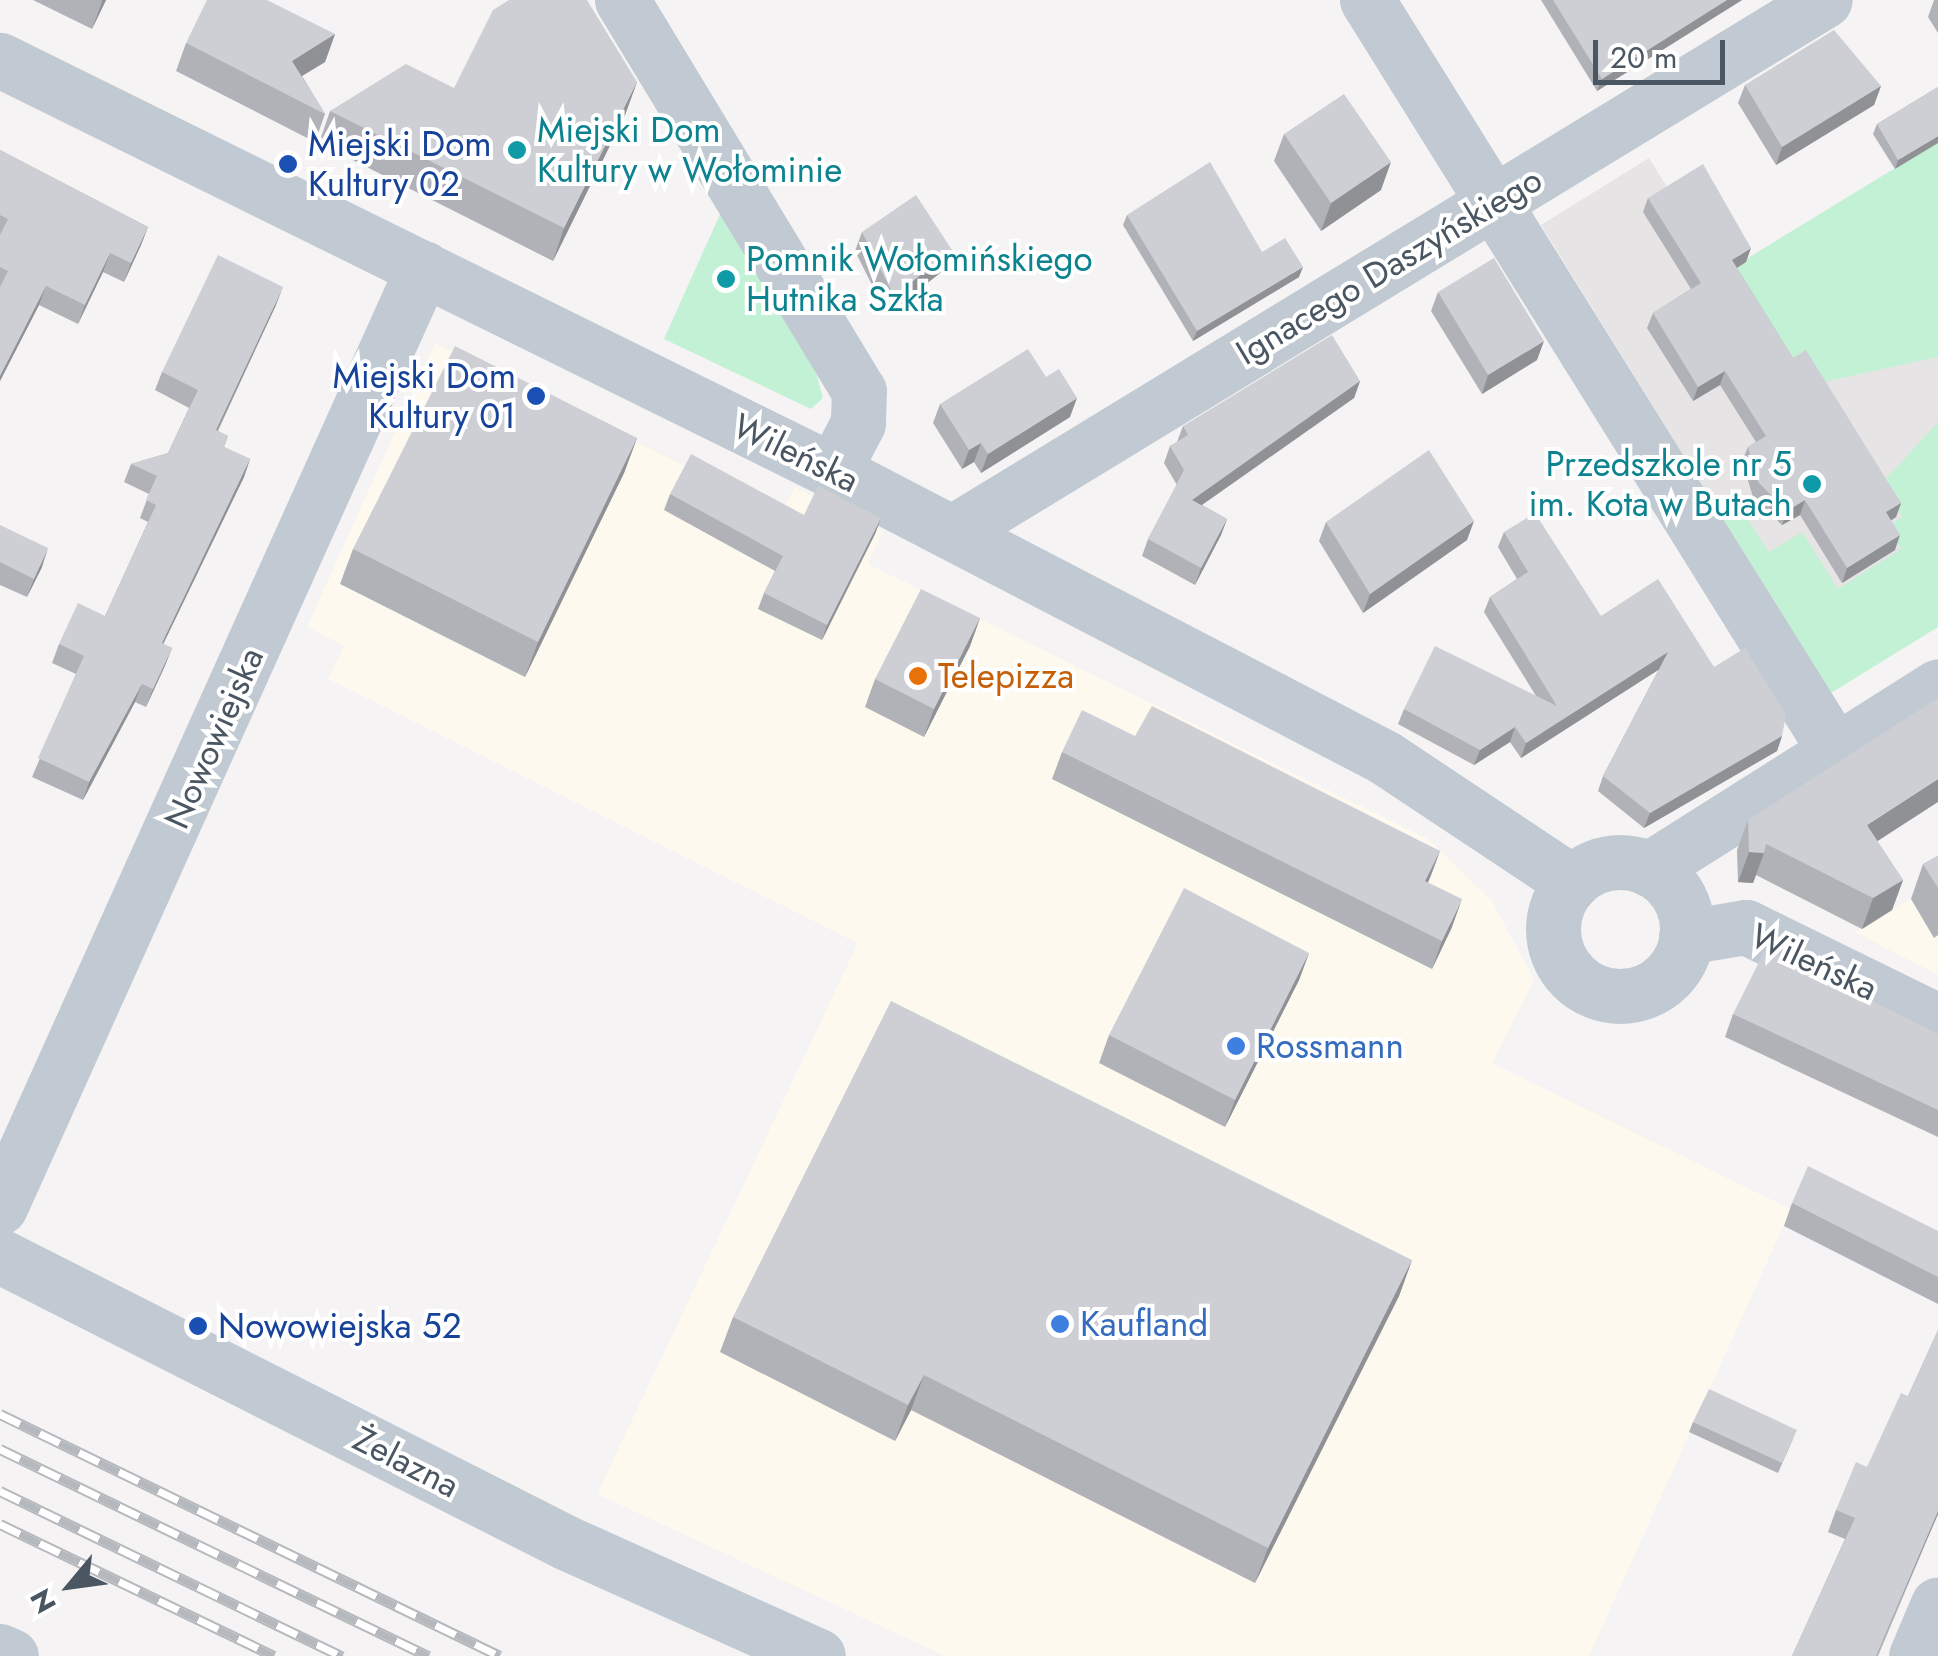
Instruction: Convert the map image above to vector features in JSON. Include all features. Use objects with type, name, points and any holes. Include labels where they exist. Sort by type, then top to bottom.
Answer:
[{"type":"street","points":[[622,0],[858,392],[858,423],[832,471]]},
{"type":"street","points":[[1368,0],[1834,748]]},
{"type":"street","name":"Ignacego Daszyńskiego","points":[[953,532],[1825,0]]},
{"type":"street","name":"Wileńska","points":[[0,60],[832,471],[1384,757],[1572,882]]},
{"type":"street","name":"Nowowiejska","points":[[0,1207],[423,268]]},
{"type":"street","points":[[1649,869],[1834,748],[1938,686]]},
{"type":"street","points":[[1601,865],[1649,869],[1674,890],[1686,937],[1660,983],[1626,996],[1592,990],[1556,951],[1554,914],[1572,882],[1601,865]]},
{"type":"street","name":"Wileńska","points":[[1686,937],[1746,927],[1938,1021]]},
{"type":"street","name":"Żelazna","points":[[0,1256],[566,1543],[818,1656]]},
{"type":"street","points":[[1916,1656],[1938,1604]]},
{"type":"street","points":[[0,1650],[11,1656]]},
{"type":"shaded area","points":[[1938,142],[1938,608],[1831,693],[1541,225],[1649,158],[1721,275]]},
{"type":"shaded area","points":[[435,343],[780,513],[795,487],[883,531],[868,564],[1428,839],[1492,901],[1534,980],[1492,1063],[1791,1209],[1589,1656],[945,1656],[597,1494],[858,943],[328,679],[344,646],[307,627]]},
{"type":"shaded area","points":[[1938,882],[1938,975],[1855,932],[1862,928]]},
{"type":"green space","points":[[1938,142],[1938,357],[1818,383],[1788,366],[1720,275]]},
{"type":"green space","points":[[722,210],[815,369],[823,398],[811,409],[664,339]]},
{"type":"green space","points":[[1938,422],[1938,627],[1831,693],[1716,507],[1733,497],[1769,552],[1802,532],[1838,589],[1901,549],[1887,527],[1902,517],[1881,484]]},
{"type":"building","points":[[207,0],[267,0],[335,34],[292,61],[325,114],[186,43]]},
{"type":"building","name":"Miejski Dom Kultury w Wołominie","points":[[509,0],[587,0],[637,82],[564,228],[330,111],[406,64],[454,88],[493,10]]},
{"type":"building","points":[[1553,0],[1727,0],[1602,79]]},
{"type":"building","points":[[1834,30],[1881,86],[1782,147],[1745,85]]},
{"type":"building","points":[[1938,87],[1938,136],[1898,160],[1877,124]]},
{"type":"building","points":[[1344,94],[1391,162],[1331,203],[1284,134]]},
{"type":"building","points":[[0,150],[148,227],[131,263],[110,253],[85,305],[46,286],[0,376],[0,287],[8,271],[0,267],[0,235],[8,219],[0,215]]},
{"type":"building","points":[[1210,162],[1262,252],[1285,238],[1303,267],[1197,331],[1127,215]]},
{"type":"building","points":[[1703,164],[1751,248],[1732,260],[1793,358],[1806,350],[1901,503],[1886,512],[1900,535],[1847,568],[1805,500],[1787,511],[1758,482],[1748,447],[1766,436],[1725,371],[1698,387],[1653,313],[1701,283],[1648,198]]},
{"type":"building","points":[[916,195],[952,250],[894,296],[862,232]]},
{"type":"building","points":[[218,255],[283,287],[216,430],[228,436],[224,447],[250,459],[162,643],[172,648],[153,689],[142,684],[89,782],[38,758],[84,656],[59,644],[78,603],[105,616],[156,505],[146,500],[157,476],[131,464],[168,453],[198,390],[162,372]]},
{"type":"building","points":[[1494,258],[1544,341],[1488,375],[1438,292]]},
{"type":"building","points":[[1332,335],[1360,381],[1192,500],[1227,519],[1201,568],[1148,539],[1184,470],[1170,446],[1188,435],[1183,426]]},
{"type":"building","points":[[455,346],[637,438],[538,642],[353,549]]},
{"type":"building","points":[[1028,349],[1046,377],[1059,369],[1077,398],[988,454],[981,443],[969,450],[940,404]]},
{"type":"building","points":[[1429,450],[1474,521],[1370,594],[1326,522]]},
{"type":"building","points":[[691,454],[804,515],[818,486],[881,518],[827,625],[764,593],[783,556],[670,494]]},
{"type":"building","points":[[1535,513],[1601,616],[1658,579],[1714,667],[1745,648],[1786,715],[1782,736],[1650,813],[1603,776],[1668,652],[1526,743],[1515,727],[1480,750],[1404,709],[1435,646],[1557,706],[1490,597],[1528,572],[1504,532]]},
{"type":"building","points":[[0,525],[48,548],[34,579],[0,562]]},
{"type":"building","name":"Telepizza","points":[[921,589],[980,618],[934,709],[875,679]]},
{"type":"building","points":[[1938,698],[1938,779],[1867,825],[1903,880],[1873,898],[1766,844],[1764,853],[1749,852],[1748,820]]},
{"type":"building","points":[[1152,706],[1440,851],[1425,881],[1462,899],[1442,941],[1062,752],[1082,710],[1135,736]]},
{"type":"building","points":[[1938,856],[1938,888],[1923,864]]},
{"type":"building","points":[[1184,888],[1309,953],[1235,1100],[1109,1035]]},
{"type":"building","points":[[1766,948],[1938,1034],[1938,1110],[1733,1014]]},
{"type":"building","name":"Kaufland","points":[[891,1001],[1412,1260],[1268,1548],[924,1375],[908,1405],[733,1317]]},
{"type":"building","points":[[1808,1166],[1938,1231],[1938,1277],[1792,1203]]},
{"type":"building","points":[[1938,1330],[1938,1511],[1876,1656],[1792,1656],[1855,1518],[1836,1510],[1856,1462],[1867,1467],[1901,1393],[1908,1396]]},
{"type":"building","points":[[1709,1389],[1797,1430],[1782,1463],[1693,1422]]},
{"type":"railway","points":[[0,1414],[500,1656]]},
{"type":"railway","points":[[0,1449],[429,1656]]},
{"type":"railway","points":[[0,1491],[342,1656]]},
{"type":"railway","points":[[0,1524],[274,1656]]},
{"type":"place","name":"Miejski Dom Kultury w Wołominie","points":[[517,150]]},
{"type":"place","name":"Miejski Dom Kultury 02","points":[[288,164]]},
{"type":"place","name":"Pomnik Wołomińskiego Hutnika Szkła","points":[[726,279]]},
{"type":"place","name":"Miejski Dom Kultury 01","points":[[536,396]]},
{"type":"place","name":"Przedszkole nr 5 im. Kota w Butach","points":[[1812,484]]},
{"type":"place","name":"Telepizza","points":[[918,676]]},
{"type":"place","name":"Rossmann","points":[[1236,1046]]},
{"type":"place","name":"Kaufland","points":[[1060,1324]]},
{"type":"place","name":"Nowowiejska 52","points":[[198,1326]]}]
